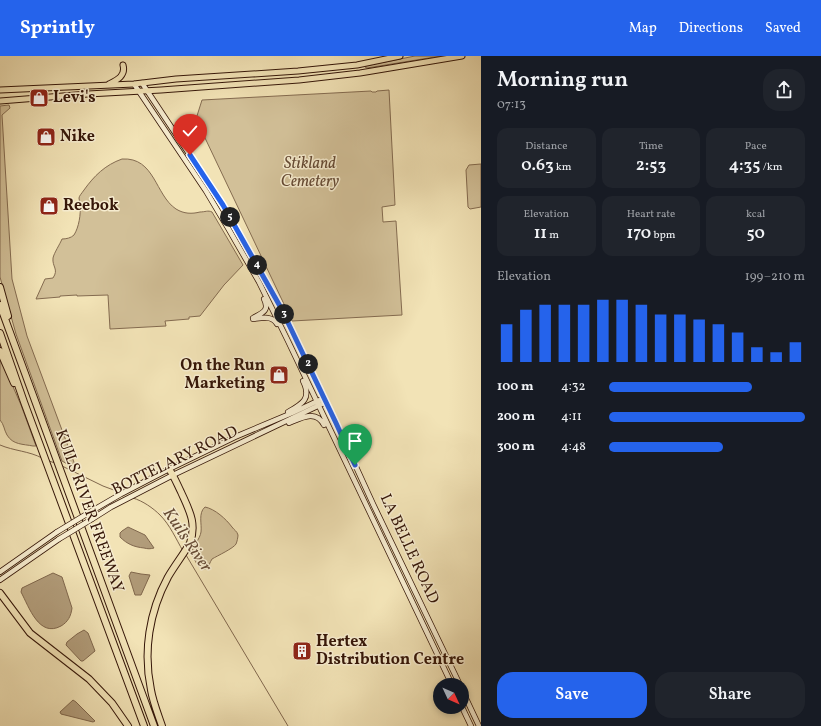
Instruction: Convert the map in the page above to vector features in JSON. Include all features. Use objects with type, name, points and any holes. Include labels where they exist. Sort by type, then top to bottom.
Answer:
[{"type":"highway","points":[[0,287],[11,326],[12,339]]},
{"type":"highway","name":"KUILS RIVER FREEWAY","points":[[0,305],[154,726]]},
{"type":"highway","name":"KUILS RIVER FREEWAY","points":[[0,333],[24,402],[144,726]]},
{"type":"highway","points":[[0,351],[24,402]]},
{"type":"highway","points":[[162,726],[151,691],[148,667],[150,625],[163,587],[192,537],[193,527],[190,512],[171,472]]},
{"type":"highway","points":[[0,593],[30,632],[89,679],[105,695],[128,726]]},
{"type":"highway","points":[[0,599],[11,608]]},
{"type":"main road","points":[[0,90],[134,84],[176,79],[330,68],[380,61],[400,56]]},
{"type":"main road","points":[[0,101],[246,84],[332,76],[462,56]]},
{"type":"main road","points":[[108,85],[122,76],[124,73],[123,65]]},
{"type":"main road","name":"LA BELLE ROAD","points":[[142,83],[198,166],[234,224],[281,308],[457,678]]},
{"type":"main road","name":"LA BELLE ROAD","points":[[134,84],[221,215],[264,292],[449,678]]},
{"type":"main road","points":[[264,292],[266,306],[265,310],[263,313],[252,319],[272,319],[283,331]]},
{"type":"main road","points":[[275,420],[301,404],[306,398],[307,391],[302,379],[302,372]]},
{"type":"main road","name":"BOTTELARY ROAD","points":[[0,572],[57,532],[141,483],[171,472],[277,425],[325,400]]},
{"type":"main road","name":"BOTTELARY ROAD","points":[[0,580],[59,539],[111,507],[147,488],[171,472],[235,437],[318,404]]},
{"type":"main road","points":[[277,425],[308,416],[318,418],[323,423],[338,454],[347,466]]},
{"type":"main road","points":[[469,705],[479,726]]},
{"type":"main road","points":[[465,714],[471,726]]},
{"type":"green space","points":[[415,56],[441,56],[367,68],[365,67],[365,66]]},
{"type":"green space","name":"Stikland Cemetery","points":[[389,90],[395,205],[382,207],[383,222],[396,221],[402,315],[292,321],[196,119],[202,100],[371,91],[376,92]]},
{"type":"green space","points":[[9,105],[10,108],[2,115],[12,279],[27,336],[75,465],[74,466],[62,461],[16,334],[0,277],[0,106]]},
{"type":"green space","points":[[122,159],[133,160],[148,170],[163,195],[176,209],[188,213],[212,212],[243,265],[224,285],[200,316],[189,317],[189,319],[165,321],[166,326],[110,329],[108,295],[77,295],[36,299],[45,279],[53,278],[55,275],[53,258],[62,239],[71,237],[76,232],[80,216],[80,195],[100,172],[110,164]]},
{"type":"green space","points":[[481,164],[481,207],[470,209],[468,207],[466,170],[469,165]]},
{"type":"green space","points":[[0,357],[21,405],[36,446],[12,441],[7,435],[0,420]]},
{"type":"green space","points":[[205,507],[220,515],[230,524],[238,535],[235,546],[212,559],[207,568],[202,569],[191,553],[200,535],[201,515]]},
{"type":"shaded area","points":[[128,527],[145,535],[154,548],[148,549],[137,547],[131,545],[120,537],[120,533]]},
{"type":"shaded area","points":[[131,572],[150,575],[141,595],[135,595],[129,576]]},
{"type":"shaded area","points":[[53,573],[62,577],[72,608],[66,623],[53,629],[47,628],[36,619],[31,613],[21,592],[22,588]]},
{"type":"shaded area","points":[[84,630],[88,633],[95,651],[81,661],[66,645],[67,642]]},
{"type":"shaded area","points":[[73,700],[95,721],[93,722],[61,714],[60,712]]},
{"type":"waterway","name":"Kuils River","points":[[0,445],[42,458]]},
{"type":"waterway","name":"Kuils River","points":[[49,461],[55,463]]},
{"type":"waterway","name":"Kuils River","points":[[62,466],[119,492]]},
{"type":"waterway","name":"Kuils River","points":[[133,498],[148,505],[164,519],[183,551]]},
{"type":"waterway","name":"Kuils River","points":[[186,555],[288,726]]},
{"type":"place","name":"Levi's","points":[[39,98]]},
{"type":"place","name":"Nike","points":[[46,137]]},
{"type":"place","name":"Reebok","points":[[49,206]]},
{"type":"place","name":"On the Run Marketing","points":[[279,375]]},
{"type":"place","name":"Hertex Distribution Centre","points":[[302,651]]},
{"type":"route","points":[[190,155],[223,205],[281,308],[355,465]]}]
